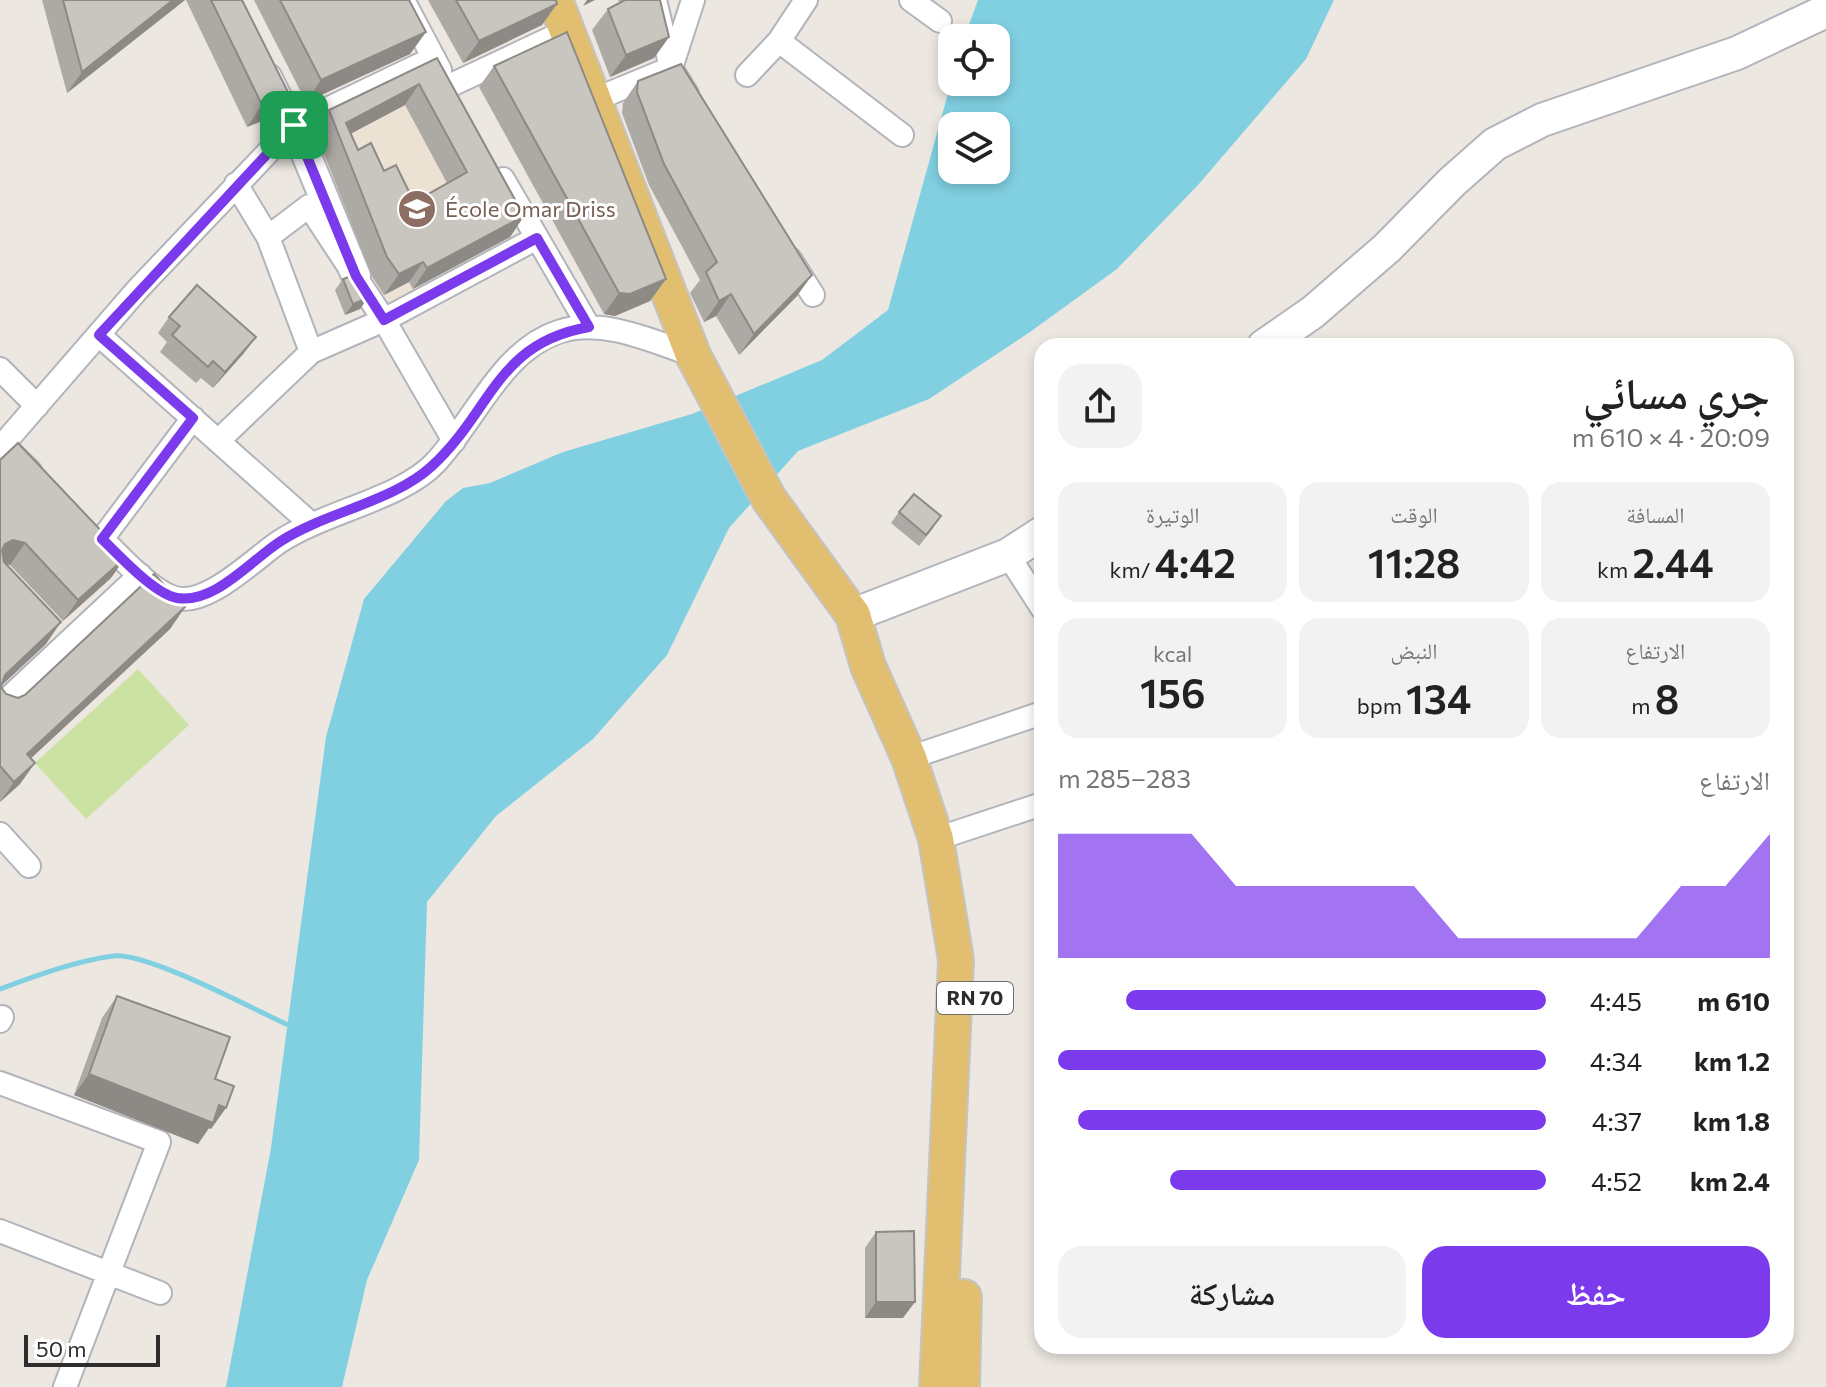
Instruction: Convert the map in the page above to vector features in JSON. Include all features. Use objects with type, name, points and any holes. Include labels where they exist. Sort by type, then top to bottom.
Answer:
[{"type":"main road","points":[[1276,338],[1313,312],[1387,248],[1452,182],[1495,144],[1542,120],[1737,53],[1826,11]]},
{"type":"main road","name":"RN 70","points":[[560,15],[596,99],[696,362],[769,499],[857,626],[868,666],[918,755],[946,836],[966,959],[954,1248],[937,1387]]},
{"type":"main road","points":[[857,626],[1008,555],[1034,538]]},
{"type":"main road","name":"RN 70","points":[[954,1248],[962,1387]]},
{"type":"street","points":[[403,0],[463,111]]},
{"type":"street","points":[[655,0],[671,68],[696,108]]},
{"type":"street","points":[[596,99],[671,68],[693,0]]},
{"type":"street","points":[[747,75],[779,41],[806,0]]},
{"type":"street","points":[[911,0],[940,21]]},
{"type":"street","points":[[449,86],[560,15]]},
{"type":"street","points":[[779,41],[902,135]]},
{"type":"street","points":[[260,55],[294,125],[356,276]]},
{"type":"street","points":[[47,487],[2,447],[99,335],[294,125],[434,58]]},
{"type":"street","points":[[493,162],[589,327]]},
{"type":"street","points":[[236,184],[268,237],[311,352]]},
{"type":"street","points":[[268,237],[309,206],[384,320],[454,441]]},
{"type":"street","points":[[218,441],[311,352],[384,320],[537,238]]},
{"type":"street","points":[[779,241],[813,295]]},
{"type":"street","points":[[193,418],[96,534],[140,575],[174,598],[195,598],[216,589],[310,523],[414,481],[454,441],[514,361],[558,332],[589,327],[638,336],[696,362]]},
{"type":"street","points":[[99,335],[310,523]]},
{"type":"street","points":[[0,369],[37,406]]},
{"type":"street","points":[[1008,555],[1034,596]]},
{"type":"street","points":[[1,703],[60,639],[140,575]]},
{"type":"street","points":[[918,755],[1034,716]]},
{"type":"street","points":[[946,836],[1034,807]]},
{"type":"street","points":[[0,834],[29,866]]},
{"type":"street","points":[[0,1083],[159,1142],[65,1387]]},
{"type":"street","points":[[0,1231],[160,1293]]},
{"type":"shaded area","name":"École Omar Driss","points":[[419,72],[511,239],[386,304],[302,134]]},
{"type":"green space","points":[[138,669],[189,725],[86,819],[35,763]]},
{"type":"water","points":[[978,0],[1334,0],[1306,59],[1198,185],[1117,269],[929,399],[798,451],[729,528],[667,655],[593,739],[496,816],[427,902],[419,1160],[367,1280],[342,1387],[226,1387],[271,1148],[326,737],[364,599],[446,501],[463,488],[490,483],[563,452],[692,414],[822,360],[888,310],[938,130],[938,184],[1010,184],[1010,112],[943,112],[947,96],[1010,96],[1010,24],[969,24]]},
{"type":"building","points":[[63,0],[173,0],[82,72]]},
{"type":"building","points":[[211,0],[242,0],[289,94],[262,105]]},
{"type":"building","points":[[280,0],[409,0],[426,32],[321,80]]},
{"type":"building","points":[[456,0],[556,0],[557,4],[479,41]]},
{"type":"building","points":[[625,0],[660,0],[669,37],[626,55],[608,9]]},
{"type":"building","points":[[567,32],[666,279],[630,294],[619,293],[494,66]]},
{"type":"building","points":[[437,58],[524,216],[427,268],[423,262],[399,274],[387,257],[329,110]],"holes":[[[419,84],[467,172],[414,202],[396,165],[384,171],[371,143],[358,150],[346,123]]]},
{"type":"building","points":[[681,64],[812,275],[754,334],[731,294],[719,301],[706,272],[717,262],[664,164],[637,92],[638,81]]},
{"type":"building","points":[[351,276],[368,298],[353,304],[343,279]]},
{"type":"building","points":[[197,285],[256,337],[225,372],[213,361],[208,367],[172,335],[180,326],[169,317]]},
{"type":"building","points":[[18,443],[126,557],[78,600],[25,543],[13,540],[5,544],[2,550],[4,562],[61,622],[5,675],[1,687],[6,694],[18,698],[25,695],[154,574],[185,607],[27,754],[35,763],[14,782],[0,766],[0,460]]},
{"type":"building","points":[[914,494],[941,516],[926,535],[899,512]]},
{"type":"building","points":[[117,996],[230,1037],[215,1079],[234,1086],[226,1108],[219,1105],[213,1123],[89,1074]]},
{"type":"building","points":[[914,1231],[915,1302],[876,1302],[876,1232]]},
{"type":"waterway","points":[[0,989],[84,961],[113,956],[129,957],[225,994],[286,1024]]},
{"type":"place","name":"École Omar Driss","points":[[417,209]]},
{"type":"route","points":[[294,125],[356,276],[384,320],[537,238],[589,327],[558,332],[514,361],[434,465],[414,481],[310,523],[278,542],[216,589],[195,598],[174,598],[140,575],[102,539],[193,418],[99,335],[138,289],[294,125]]}]
